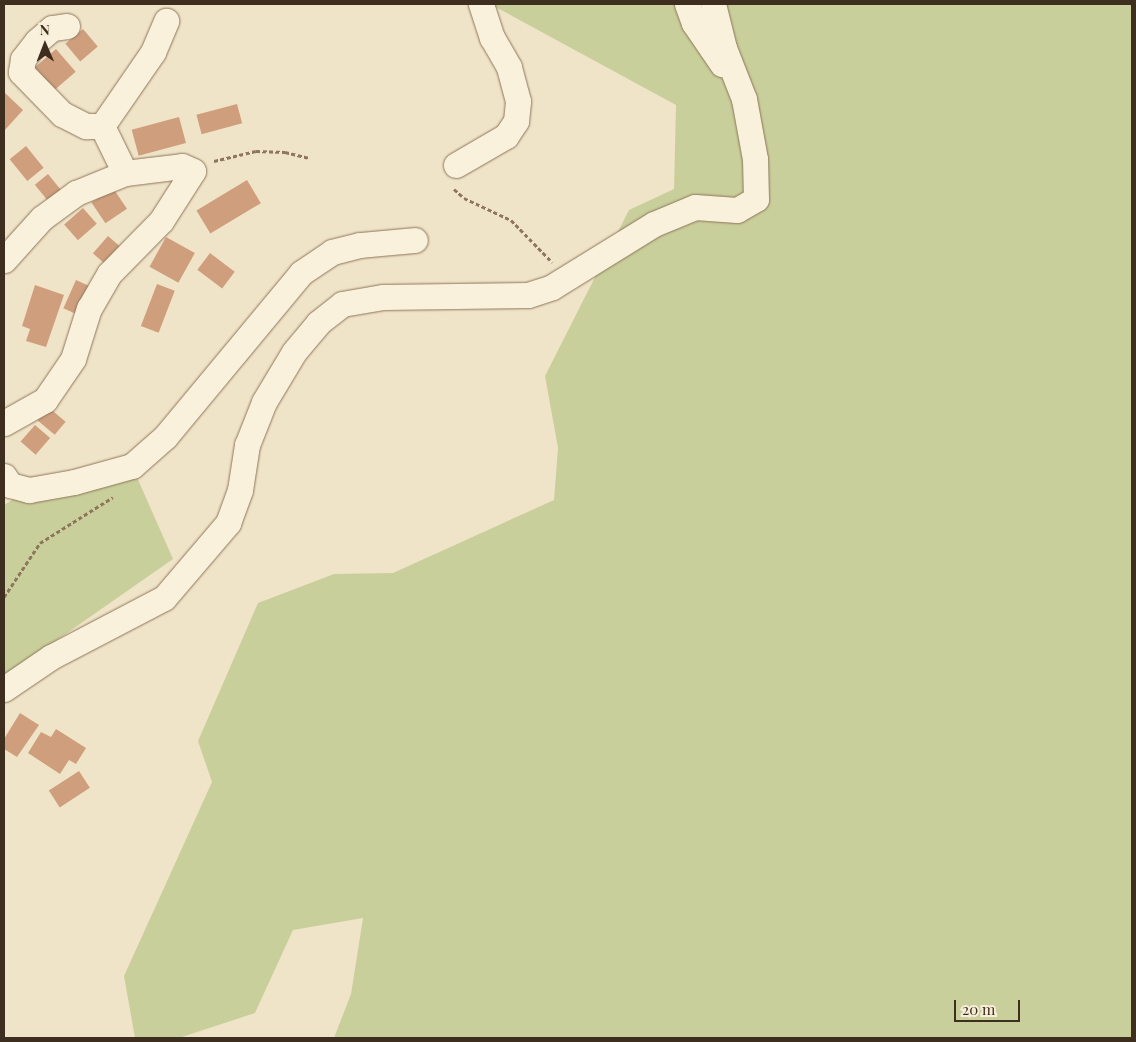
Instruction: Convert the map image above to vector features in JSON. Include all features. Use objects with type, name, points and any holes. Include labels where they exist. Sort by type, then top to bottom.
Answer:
[{"type":"street","points":[[456,165],[506,136],[516,122],[518,101],[509,67],[492,38],[481,4]]},
{"type":"street","points":[[687,4],[694,23],[744,99]]},
{"type":"street","points":[[4,689],[51,657],[164,598],[228,523],[240,490],[247,445],[264,402],[294,352],[318,323],[342,304],[383,297],[507,297],[528,295],[563,280],[654,224],[695,207],[737,210],[756,199],[755,159],[744,99],[724,48],[713,4]]},
{"type":"street","points":[[102,126],[153,52],[166,21]]},
{"type":"street","points":[[67,26],[52,28],[37,41],[23,59],[21,72],[62,114],[86,126],[102,126]]},
{"type":"street","points":[[102,126],[125,173]]},
{"type":"street","points":[[4,260],[42,218],[76,193],[125,173],[182,166],[193,171],[161,222],[108,274],[89,308],[73,359],[45,400],[6,427]]},
{"type":"street","points":[[4,476],[10,485],[29,490],[74,482],[132,466],[165,437],[300,273],[332,252],[360,245],[415,240]]},
{"type":"path","points":[[193,171],[223,158],[256,152],[285,152],[309,158]]},
{"type":"path","points":[[456,165],[452,176],[454,189],[464,198],[511,220],[542,248],[563,280]]},
{"type":"path","points":[[4,597],[40,543],[121,492]]},
{"type":"green space","points":[[490,4],[1132,4],[1132,1038],[334,1038],[351,994],[363,918],[293,930],[255,1013],[179,1038],[135,1038],[124,976],[212,782],[198,741],[258,603],[334,574],[393,573],[554,500],[558,448],[545,376],[629,210],[674,189],[676,105]]},
{"type":"green space","points":[[132,466],[173,559],[4,677],[4,505],[29,490]]},
{"type":"building","points":[[83,29],[98,47],[80,61],[65,44]]},
{"type":"building","points":[[56,49],[76,72],[55,90],[35,67]]},
{"type":"building","points":[[4,92],[23,110],[4,131]]},
{"type":"building","points":[[237,104],[242,123],[202,134],[196,115]]},
{"type":"building","points":[[179,117],[186,143],[139,156],[132,130]]},
{"type":"building","points":[[26,146],[44,168],[27,181],[10,159]]},
{"type":"building","points":[[48,174],[61,190],[48,201],[35,185]]},
{"type":"building","points":[[247,180],[261,203],[210,234],[196,210]]},
{"type":"building","points":[[113,188],[127,209],[105,223],[91,203]]},
{"type":"building","points":[[83,208],[97,224],[78,240],[64,224]]},
{"type":"building","points":[[108,236],[122,248],[106,265],[93,253]]},
{"type":"building","points":[[166,237],[195,253],[178,283],[150,267]]},
{"type":"building","points":[[210,253],[235,272],[222,288],[197,270]]},
{"type":"building","points":[[76,280],[92,287],[79,315],[63,308]]},
{"type":"building","points":[[157,284],[175,291],[159,333],[141,326]]},
{"type":"building","points":[[35,285],[64,295],[46,347],[26,341],[30,329],[22,326]]},
{"type":"building","points":[[48,407],[66,422],[55,435],[37,420]]},
{"type":"building","points":[[35,425],[50,438],[36,455],[21,442]]},
{"type":"building","points":[[20,713],[39,725],[17,757],[4,749],[4,739]]},
{"type":"building","points":[[56,729],[86,748],[76,764],[69,760],[60,774],[28,753],[41,732],[51,737]]},
{"type":"building","points":[[79,771],[90,788],[60,807],[49,791]]}]
